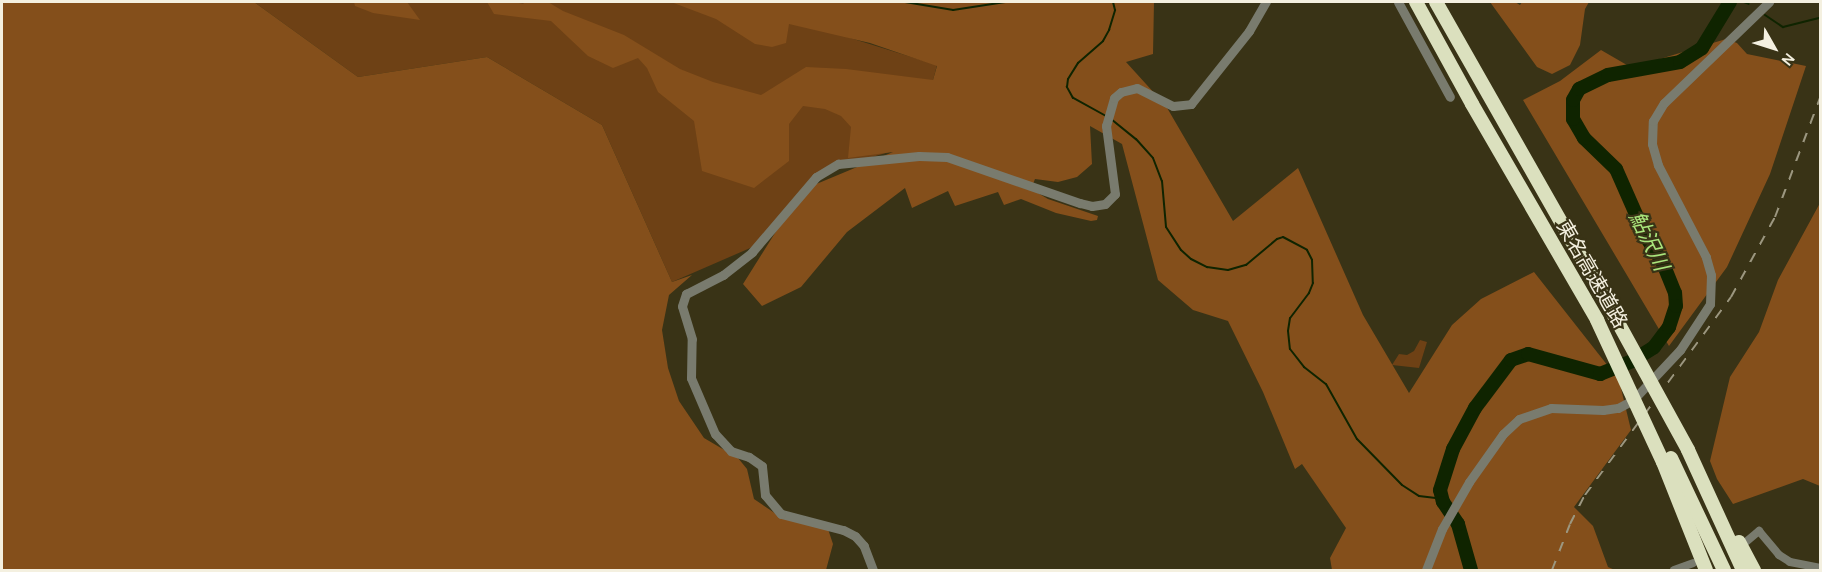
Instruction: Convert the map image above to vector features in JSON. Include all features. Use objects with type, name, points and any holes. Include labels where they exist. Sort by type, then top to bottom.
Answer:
[{"type":"highway","name":"東名高速道路","points":[[1416,2],[1597,320],[1724,570]]},
{"type":"highway","name":"東名高速道路","points":[[1436,2],[1688,450],[1743,570]]},
{"type":"highway","points":[[1667,460],[1706,570]]},
{"type":"highway","points":[[1700,475],[1754,570]]},
{"type":"street","points":[[873,570],[864,546],[855,536],[843,530],[791,518],[771,506],[765,495],[762,466],[749,457],[730,451],[715,434],[691,378],[692,339],[682,306],[686,294],[723,275],[752,252],[816,177],[831,166],[919,156],[947,157],[1080,202],[1098,206],[1105,204],[1115,194],[1108,138],[1116,100],[1131,88],[1146,91],[1173,106],[1191,104],[1249,32],[1266,2]]},
{"type":"street","points":[[1398,2],[1450,97]]},
{"type":"street","points":[[1426,570],[1442,529],[1469,482],[1503,434],[1519,419],[1551,408],[1603,410],[1618,408],[1633,400],[1680,350],[1700,321],[1710,304],[1711,275],[1706,257],[1658,165],[1652,144],[1653,121],[1664,103],[1769,2]]},
{"type":"street","points":[[1747,541],[1760,531],[1779,555],[1790,562],[1821,568]]},
{"type":"street","points":[[1674,570],[1693,563]]},
{"type":"shaded area","points":[[2,2],[254,2],[358,77],[487,57],[602,125],[672,282],[692,275],[669,295],[662,330],[668,368],[679,401],[704,438],[738,458],[747,469],[754,499],[782,518],[828,529],[833,544],[826,570],[2,570]]},
{"type":"shaded area","points":[[254,2],[735,2],[937,65],[916,144],[815,174],[764,242],[672,282],[602,125],[487,57],[358,77]]},
{"type":"shaded area","points":[[354,2],[407,2],[420,20],[373,13],[355,6]]},
{"type":"shaded area","points":[[487,2],[523,4],[525,2],[548,2],[563,11],[624,35],[680,69],[713,82],[761,95],[806,67],[846,69],[933,80],[937,66],[870,43],[789,24],[786,43],[772,47],[755,44],[716,19],[671,2],[1154,2],[1153,54],[1126,62],[1166,106],[1233,221],[1298,168],[1363,315],[1409,393],[1452,325],[1481,299],[1534,272],[1619,380],[1631,430],[1574,507],[1593,526],[1608,567],[1615,570],[1332,570],[1330,558],[1346,528],[1302,464],[1295,469],[1263,392],[1228,321],[1193,310],[1158,280],[1122,144],[1090,126],[1092,164],[1077,177],[1058,182],[1035,179],[1031,189],[1048,199],[1098,216],[1097,220],[1091,221],[1056,213],[1021,199],[1004,205],[998,192],[955,206],[948,191],[912,208],[905,188],[847,232],[801,287],[762,306],[743,284],[802,190],[893,152],[848,158],[851,127],[841,116],[825,109],[803,106],[789,124],[789,161],[754,188],[702,171],[694,121],[658,92],[647,68],[638,58],[613,68],[588,56],[551,21],[494,14]]},
{"type":"shaded area","points":[[1490,2],[1515,2],[1520,5],[1522,2],[1589,2],[1585,9],[1580,45],[1570,65],[1552,74],[1537,67]]},
{"type":"shaded area","points":[[1726,39],[1737,43],[1747,54],[1806,66],[1770,174],[1727,267],[1669,346],[1523,100],[1560,81],[1601,50],[1639,72],[1650,62]]},
{"type":"shaded area","points":[[1820,203],[1820,486],[1803,479],[1733,504],[1717,479],[1710,461],[1730,377],[1759,332],[1778,280]]},
{"type":"shaded area","points":[[1420,340],[1427,342],[1419,368],[1392,365],[1399,354],[1407,355],[1414,351]]},
{"type":"waterway","points":[[905,2],[953,10],[1005,2]]},
{"type":"waterway","points":[[1106,116],[1073,98],[1067,87],[1068,79],[1078,63],[1103,41],[1109,30],[1115,10],[1113,2]]},
{"type":"waterway","name":"鮎沢川","points":[[1471,570],[1458,524],[1443,502],[1440,490],[1453,449],[1475,408],[1511,360],[1528,354],[1600,374],[1632,361],[1654,347],[1669,327],[1676,306],[1675,293],[1663,263],[1646,237],[1616,169],[1584,138],[1573,119],[1573,100],[1579,89],[1608,75],[1680,62],[1702,48],[1730,2]]},
{"type":"waterway","points":[[1744,2],[1749,4]]},
{"type":"waterway","points":[[1765,15],[1783,27],[1820,18]]},
{"type":"waterway","points":[[1111,119],[1136,139],[1153,158],[1162,181],[1166,227],[1181,250],[1191,259],[1207,267],[1228,270],[1246,265],[1277,239],[1283,237],[1307,250],[1312,260],[1313,283],[1309,293],[1290,318],[1288,331],[1290,349],[1304,367],[1326,384],[1357,439],[1402,485],[1419,496],[1442,499]]},
{"type":"railway","points":[[1552,570],[1570,524],[1585,495],[1731,297],[1775,217],[1820,98]]}]
